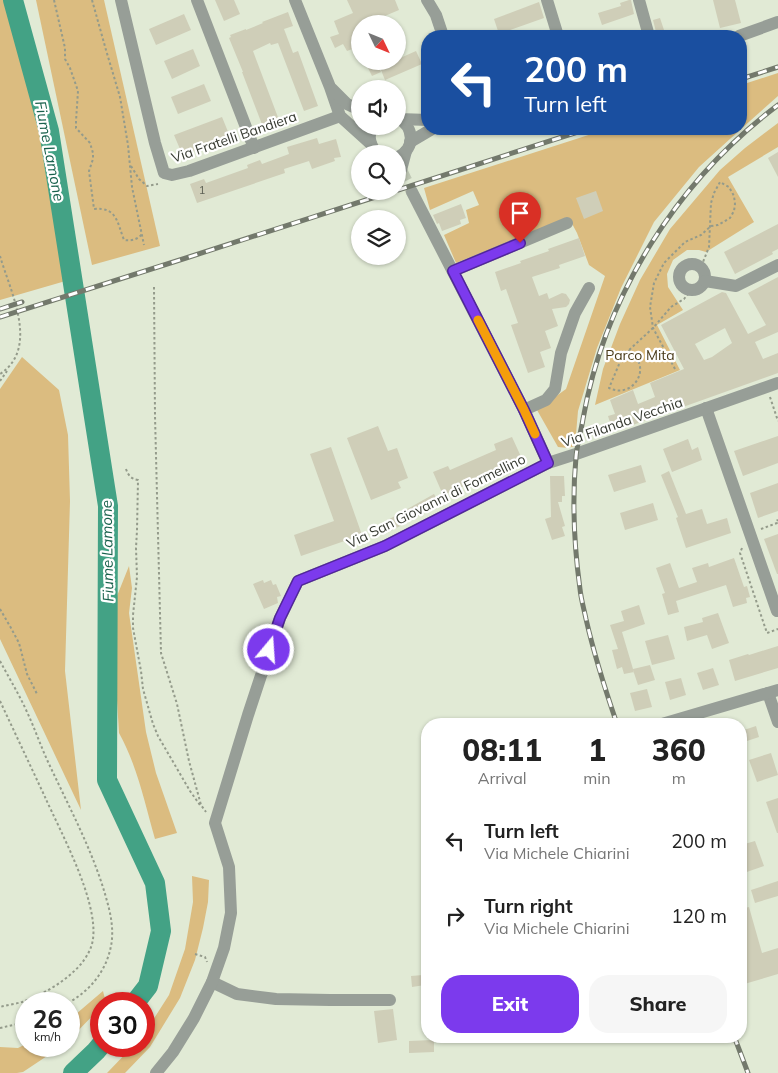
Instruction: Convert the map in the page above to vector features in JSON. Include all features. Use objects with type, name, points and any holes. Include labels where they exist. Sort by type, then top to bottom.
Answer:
[{"type":"street","name":"Via Fratelli Bandiera","points":[[121,0],[164,173],[172,175],[189,171],[340,116]]},
{"type":"street","points":[[197,0],[254,148]]},
{"type":"street","points":[[295,0],[340,116],[370,145]]},
{"type":"street","points":[[427,0],[436,15],[441,30]]},
{"type":"street","points":[[547,0],[556,30]]},
{"type":"street","points":[[639,0],[647,30]]},
{"type":"street","points":[[747,33],[778,22]]},
{"type":"street","points":[[330,87],[351,106]]},
{"type":"street","points":[[406,119],[421,120]]},
{"type":"street","points":[[406,124],[411,135],[406,146]]},
{"type":"street","points":[[406,148],[424,135]]},
{"type":"street","points":[[412,192],[524,410],[548,463]]},
{"type":"street","points":[[453,271],[568,223]]},
{"type":"street","points":[[691,263],[697,264],[705,274],[705,281],[697,290],[691,290],[682,286],[678,276],[681,269],[686,265],[691,263]]},
{"type":"street","points":[[705,281],[736,286],[778,264]]},
{"type":"street","points":[[524,410],[546,400],[555,389],[561,353],[575,313],[589,288]]},
{"type":"street","name":"Via Filanda Vecchia","points":[[548,463],[772,385]]},
{"type":"street","points":[[706,408],[777,611]]},
{"type":"street","name":"Via San Giovanni di Formellino","points":[[215,823],[280,618],[298,581],[385,546],[548,463]]},
{"type":"street","points":[[682,718],[773,691],[778,722]]},
{"type":"street","points":[[156,1073],[173,1052],[194,1018],[212,982],[224,948],[230,913],[229,868],[215,823]]},
{"type":"street","points":[[212,982],[237,994],[276,999],[390,1000]]},
{"type":"path","points":[[54,0],[65,48],[65,59],[78,91],[76,128],[90,143],[93,153],[89,172],[94,210],[104,208],[111,211],[115,216],[124,240],[138,239],[142,234]]},
{"type":"path","points":[[92,0],[120,96],[132,187],[144,244]]},
{"type":"path","points":[[130,164],[139,179],[147,186],[158,184],[164,173]]},
{"type":"path","points":[[675,369],[653,328],[650,307],[654,283],[664,263],[685,242],[701,235],[711,226],[718,225],[730,218],[736,204],[734,196],[729,187],[720,182],[711,203],[711,226],[709,247],[701,267]]},
{"type":"path","points":[[0,256],[21,329],[18,351],[0,381]]},
{"type":"path","points":[[154,287],[154,416],[161,653],[177,704],[189,761],[201,805]]},
{"type":"path","points":[[628,351],[639,362],[640,376],[630,388],[615,391],[609,388],[620,362],[628,351],[653,328],[671,307],[684,299],[691,290]]},
{"type":"path","points":[[0,374],[8,369]]},
{"type":"path","points":[[772,385],[778,421]]},
{"type":"path","points":[[126,469],[133,480],[138,480],[137,577],[133,628],[143,689],[158,736],[190,792],[215,823]]},
{"type":"path","points":[[759,530],[777,524],[776,520],[778,520]]},
{"type":"path","points":[[0,610],[19,643],[27,674],[37,694]]},
{"type":"path","points":[[0,661],[26,711],[92,857],[112,919],[112,945],[106,964],[96,980],[80,995]]},
{"type":"path","points":[[0,701],[69,850],[86,891],[93,920],[93,940],[86,958],[68,977],[42,993],[22,1002],[0,1007]]},
{"type":"path","points":[[0,1028],[15,1025]]},
{"type":"green space","points":[[0,0],[12,0],[45,132],[69,280],[0,300]]},
{"type":"green space","points":[[36,0],[104,0],[160,246],[92,265]]},
{"type":"green space","points":[[778,73],[778,96],[747,124],[747,83]]},
{"type":"green space","name":"Parco Mita","points":[[778,123],[778,147],[728,177],[754,222],[706,252],[687,250],[673,260],[667,274],[668,287],[683,310],[657,325],[680,370],[595,405],[603,369],[620,324],[640,280],[670,229],[720,170]]},
{"type":"green space","points":[[588,135],[734,135],[699,167],[654,222],[621,288],[597,348],[578,411],[575,446],[568,448],[558,447],[537,410],[566,389],[605,276],[589,265],[569,218],[456,263],[444,235],[469,223],[466,210],[479,205],[473,191],[430,210],[424,188]]},
{"type":"green space","points":[[22,357],[59,390],[68,435],[70,501],[65,671],[81,810],[0,639],[0,389]]},
{"type":"green space","points":[[129,566],[132,588],[129,613],[146,732],[156,773],[177,833],[155,839],[136,771],[119,733],[115,668],[115,601]]},
{"type":"green space","points":[[192,876],[209,880],[208,902],[195,960],[180,998],[155,1039],[155,1017],[169,995],[185,949],[193,902]]},
{"type":"green space","points":[[90,1002],[90,1018],[80,1029],[80,1011]]},
{"type":"green space","points":[[0,1047],[15,1048],[15,1057],[46,1057],[23,1072],[0,1073]]},
{"type":"green space","points":[[122,1057],[140,1057],[125,1073],[107,1073]]},
{"type":"building","points":[[215,0],[234,0],[240,14],[224,21]]},
{"type":"building","points":[[347,0],[395,0],[399,10],[387,15],[351,15],[351,49],[347,51],[343,44],[335,48],[330,37],[339,34],[334,21],[353,13]]},
{"type":"building","points":[[631,0],[634,14],[602,25],[598,13],[621,6],[620,3]]},
{"type":"building","points":[[713,0],[735,0],[741,23],[720,28]]},
{"type":"building","points":[[539,2],[544,18],[510,30],[498,30],[494,19]]},
{"type":"building","points":[[288,12],[293,26],[284,29],[293,53],[298,51],[318,106],[304,111],[278,43],[271,45],[270,43],[253,51],[279,120],[263,127],[229,38],[231,37],[230,35]]},
{"type":"building","points":[[184,14],[191,30],[156,45],[149,29]]},
{"type":"building","points":[[660,18],[664,30],[656,30],[653,20]]},
{"type":"building","points":[[193,49],[200,66],[172,79],[164,61]]},
{"type":"building","points":[[416,51],[421,64],[385,80],[381,70],[406,70],[406,55]]},
{"type":"building","points":[[369,70],[380,70],[381,72],[372,76]]},
{"type":"building","points":[[204,84],[211,101],[178,114],[171,97]]},
{"type":"building","points":[[222,117],[231,139],[216,145],[215,143],[183,156],[174,135]]},
{"type":"building","points":[[317,138],[319,144],[336,139],[341,157],[334,158],[335,161],[312,169],[309,161],[284,169],[285,173],[197,203],[190,184],[204,179],[206,183],[248,168],[247,165],[260,160],[262,164],[289,154],[287,147]]},
{"type":"building","points":[[778,152],[778,177],[768,158]]},
{"type":"building","points":[[596,191],[603,211],[584,219],[576,198]]},
{"type":"building","points":[[461,204],[466,218],[460,220],[461,224],[442,231],[433,215]]},
{"type":"building","points":[[778,224],[778,249],[772,252],[773,254],[735,274],[724,252]]},
{"type":"building","points":[[579,238],[585,256],[559,265],[560,268],[532,277],[539,296],[547,293],[549,299],[562,293],[566,294],[570,300],[566,307],[552,309],[558,326],[545,331],[551,348],[540,352],[545,367],[528,373],[511,325],[518,323],[506,289],[501,291],[495,272]]},
{"type":"building","points":[[778,277],[778,332],[755,342],[763,359],[778,353],[778,373],[613,432],[608,416],[615,414],[610,400],[633,390],[638,404],[655,397],[650,383],[684,369],[661,325],[722,292],[726,293],[748,334],[766,325],[748,293]],"holes":[[[725,328],[732,343],[712,357],[704,360],[695,344]]]},
{"type":"building","points":[[378,426],[388,451],[397,448],[408,478],[398,482],[401,488],[371,500],[347,438]]},
{"type":"building","points":[[778,436],[778,463],[743,476],[734,451]]},
{"type":"building","points":[[512,437],[523,461],[443,495],[433,472],[448,466],[450,470],[496,450],[494,444]]},
{"type":"building","points":[[688,439],[692,450],[698,447],[702,460],[672,472],[663,449]]},
{"type":"building","points":[[331,447],[362,535],[301,556],[294,535],[334,521],[310,454]]},
{"type":"building","points":[[641,465],[646,482],[614,492],[608,475]]},
{"type":"building","points":[[669,471],[686,514],[702,509],[707,524],[727,518],[731,533],[686,548],[676,518],[678,517],[661,475]]},
{"type":"building","points":[[550,476],[564,476],[565,496],[562,496],[562,502],[558,502],[565,526],[562,527],[565,536],[552,540],[545,519],[551,517]]},
{"type":"building","points":[[778,483],[778,511],[758,518],[750,493]]},
{"type":"building","points":[[434,494],[440,504],[391,531],[386,521]]},
{"type":"building","points":[[653,503],[658,520],[625,530],[620,513]]},
{"type":"building","points":[[778,534],[778,574],[777,574],[764,539]]},
{"type":"building","points":[[734,558],[744,587],[747,586],[750,597],[746,598],[747,603],[733,607],[726,585],[676,601],[679,612],[668,615],[662,594],[665,593],[656,568],[670,563],[679,588],[697,582],[692,568],[708,563],[709,567]]},
{"type":"building","points":[[263,580],[264,583],[271,580],[273,585],[276,584],[281,596],[277,597],[278,603],[264,609],[253,584]]},
{"type":"building","points":[[639,605],[645,624],[622,632],[633,669],[650,665],[655,680],[638,685],[634,672],[624,674],[622,667],[617,669],[612,650],[618,649],[610,625],[624,621],[621,611]]},
{"type":"building","points":[[718,613],[729,643],[712,649],[707,635],[687,641],[684,627],[703,622],[702,618]]},
{"type":"building","points":[[668,635],[675,659],[652,665],[645,641]]},
{"type":"building","points":[[778,646],[778,668],[735,681],[729,660]]},
{"type":"building","points":[[713,668],[719,685],[703,690],[697,673]]},
{"type":"building","points":[[681,678],[686,695],[670,700],[665,682]]},
{"type":"building","points":[[647,689],[652,707],[635,711],[630,693]]},
{"type":"building","points":[[756,726],[759,737],[747,741],[747,729]]},
{"type":"building","points":[[771,753],[778,775],[757,782],[749,760]]},
{"type":"building","points":[[778,798],[778,833],[777,833],[766,802]]},
{"type":"building","points":[[755,841],[764,866],[747,872],[747,843]]},
{"type":"building","points":[[778,881],[778,896],[755,903],[751,890]]},
{"type":"building","points":[[749,907],[762,953],[778,948],[778,974],[747,983],[747,908]]},
{"type":"building","points":[[421,975],[421,986],[412,987],[411,976]]},
{"type":"building","points":[[393,1009],[397,1040],[378,1043],[374,1011]]},
{"type":"building","points":[[409,1041],[434,1043],[434,1052],[409,1053]]},
{"type":"waterway","name":"Fiume Lamone","points":[[13,0],[49,131],[108,506],[107,780],[155,883],[161,931],[148,986],[143,992]]},
{"type":"waterway","name":"Fiume Lamone","points":[[73,1073],[90,1057]]},
{"type":"tunnel","points":[[406,180],[412,192]]},
{"type":"railway","points":[[747,77],[778,67]]},
{"type":"railway","points":[[747,131],[778,105]]},
{"type":"railway","points":[[406,187],[568,135]]},
{"type":"railway","points":[[615,718],[600,672],[580,593],[575,539],[574,490],[577,452],[583,419],[594,373],[609,328],[628,285],[651,244],[678,205],[708,169],[742,135]]},
{"type":"railway","points":[[0,317],[366,200]]},
{"type":"railway","points":[[0,309],[22,302]]},
{"type":"railway","points":[[737,1043],[748,1073]]},
{"type":"slow traffic","points":[[478,320],[535,434]]},
{"type":"route","points":[[269,650],[280,618],[298,581],[385,546],[548,463],[524,410],[453,271],[520,243]]}]
